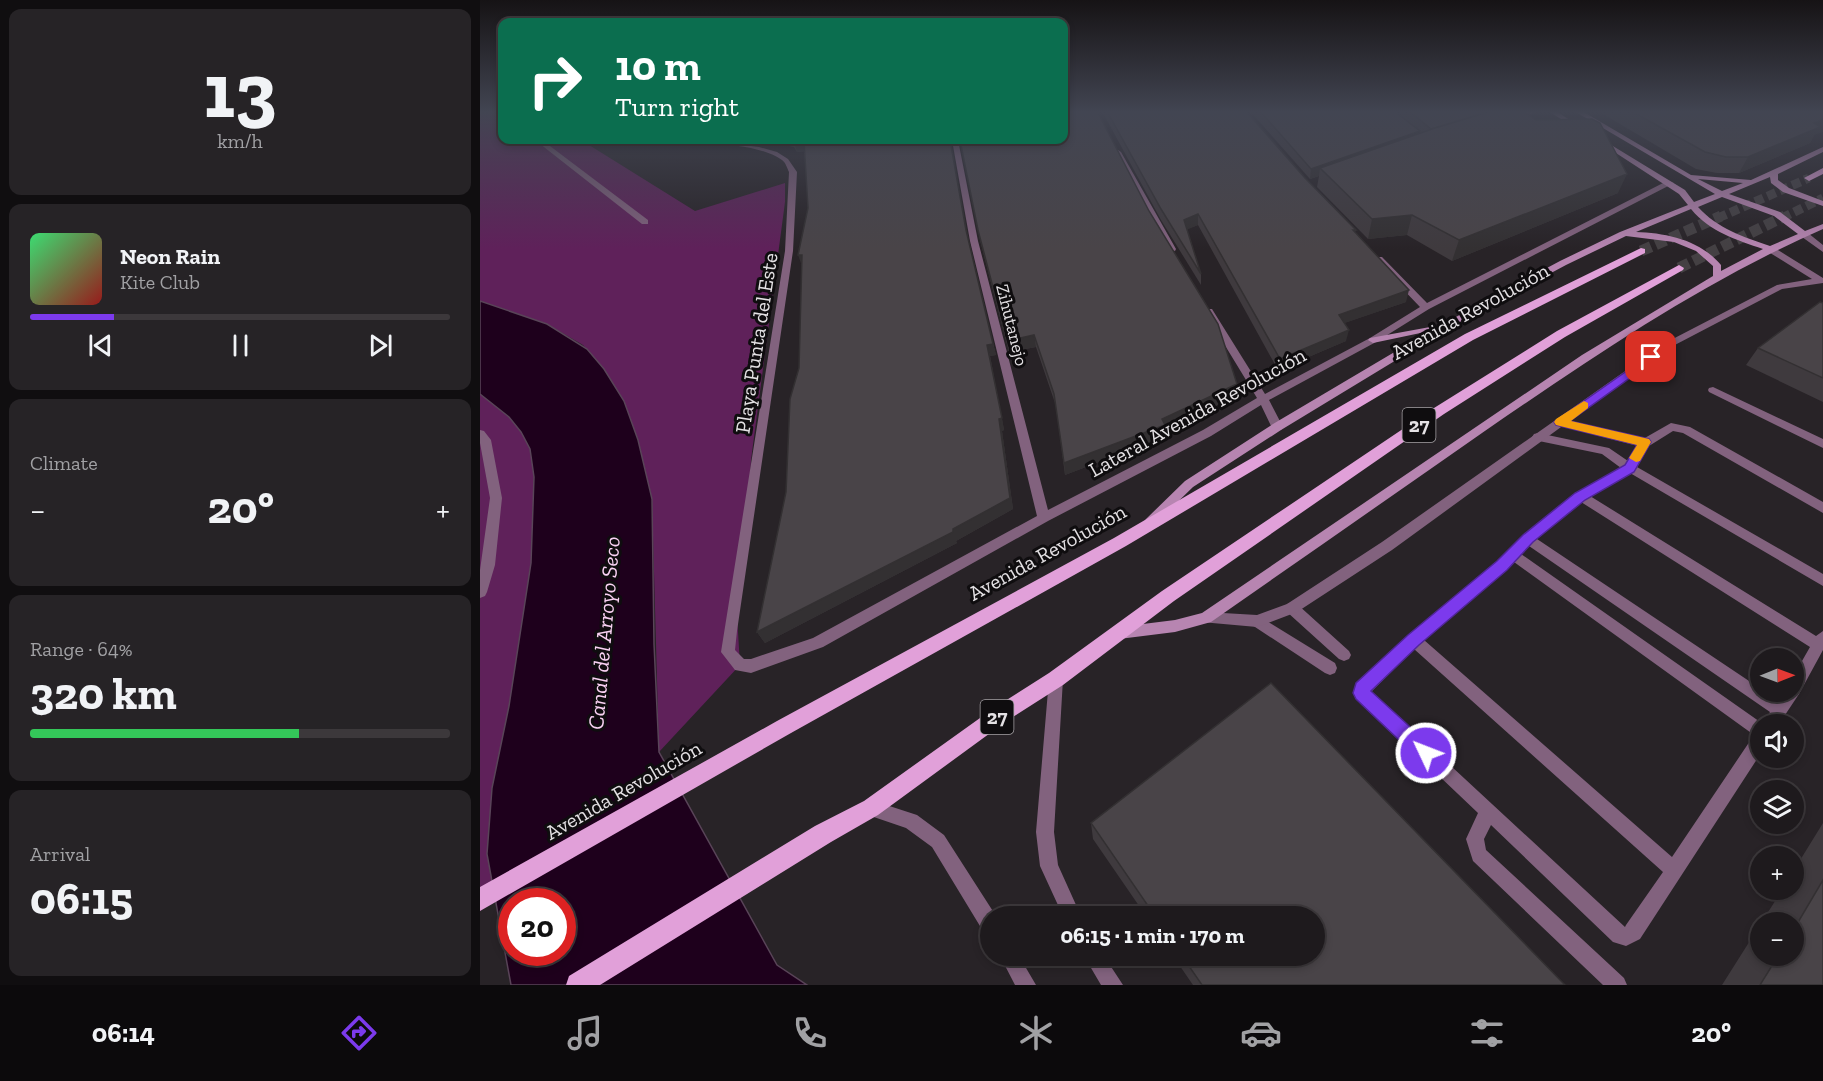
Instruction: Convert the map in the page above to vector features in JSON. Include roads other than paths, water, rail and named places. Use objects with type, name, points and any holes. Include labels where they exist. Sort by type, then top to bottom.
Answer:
[{"type":"main road","points":[[1809,178],[1823,171]]},
{"type":"main road","name":"Avenida Revolución","points":[[487,897],[784,727],[1145,526],[1469,337],[1641,251]]},
{"type":"main road","name":"27","points":[[578,985],[823,834],[871,808],[1001,714],[1056,679],[1168,596],[1439,411],[1561,334],[1679,268]]},
{"type":"street","points":[[560,157],[645,222],[566,157]]},
{"type":"street","name":"Playa Punta del Este","points":[[740,665],[728,652],[730,631],[789,251],[793,172],[787,161],[781,157]]},
{"type":"street","name":"Zihutanejo","points":[[958,157],[974,241],[1044,518]]},
{"type":"street","points":[[1121,157],[1178,259]]},
{"type":"street","points":[[1626,157],[1670,183],[1702,217],[1721,230],[1770,249],[1822,281]]},
{"type":"street","points":[[1655,157],[1722,194],[1777,214],[1823,249]]},
{"type":"street","points":[[1145,526],[1189,484],[1276,427],[1446,326],[1563,263],[1623,234],[1808,157]]},
{"type":"street","points":[[1681,172],[1717,180],[1755,180]]},
{"type":"street","points":[[1773,173],[1774,181],[1786,190],[1823,204]]},
{"type":"street","name":"Lateral Avenida Revolución","points":[[740,665],[751,666],[818,643],[1044,518],[1207,433],[1263,399],[1373,340],[1426,307],[1670,183]]},
{"type":"street","points":[[1206,618],[1546,383],[1717,277],[1770,249],[1823,226]]},
{"type":"street","points":[[1623,234],[1659,236],[1685,242],[1712,259],[1718,266],[1717,277]]},
{"type":"street","points":[[1371,250],[1426,307]]},
{"type":"street","points":[[1118,633],[1175,626],[1206,618],[1257,621],[1292,608],[1387,546],[1668,345],[1780,287],[1822,281]]},
{"type":"street","points":[[1206,307],[1263,399],[1276,427]]},
{"type":"street","points":[[1373,340],[1446,326]]},
{"type":"street","points":[[1713,390],[1823,444]]},
{"type":"street","points":[[1560,422],[1618,438],[1645,442]]},
{"type":"street","points":[[1750,756],[1629,936],[1620,935],[1360,692],[1414,640],[1513,555],[1528,538],[1580,496],[1630,468],[1645,442],[1667,429],[1677,426],[1823,508]]},
{"type":"street","points":[[480,434],[485,440],[496,498],[488,565],[480,592]]},
{"type":"street","points":[[1538,437],[1605,451],[1823,581]]},
{"type":"street","points":[[1580,496],[1820,641],[1804,670]]},
{"type":"street","points":[[1528,538],[1780,710]]},
{"type":"street","points":[[1513,555],[1750,723]]},
{"type":"street","points":[[1292,608],[1344,654]]},
{"type":"street","points":[[1257,621],[1330,668]]},
{"type":"street","points":[[1414,640],[1674,870]]},
{"type":"street","points":[[1056,679],[1045,832],[1049,866],[1067,906]]},
{"type":"street","points":[[1777,714],[1785,702]]},
{"type":"street","points":[[871,808],[911,821],[938,841],[980,908]]},
{"type":"street","points":[[1488,812],[1474,839],[1476,850],[1485,863],[1617,985]]},
{"type":"street","points":[[1015,966],[1026,985]]},
{"type":"street","points":[[1101,966],[1113,985]]},
{"type":"water","name":"Canal del Arroyo Seco","points":[[480,301],[547,324],[587,349],[604,369],[624,401],[638,440],[652,499],[654,644],[659,752],[777,965],[807,985],[511,985],[508,966],[576,966],[576,888],[498,888],[498,914],[487,854],[492,788],[509,706],[531,563],[534,477],[530,449],[521,432],[509,417],[480,394]]},
{"type":"tunnel","points":[[1718,218],[1809,178]]},
{"type":"tunnel","points":[[1782,218],[1823,198]]},
{"type":"tunnel","points":[[1641,251],[1721,216]]},
{"type":"tunnel","points":[[1679,268],[1785,216]]}]
